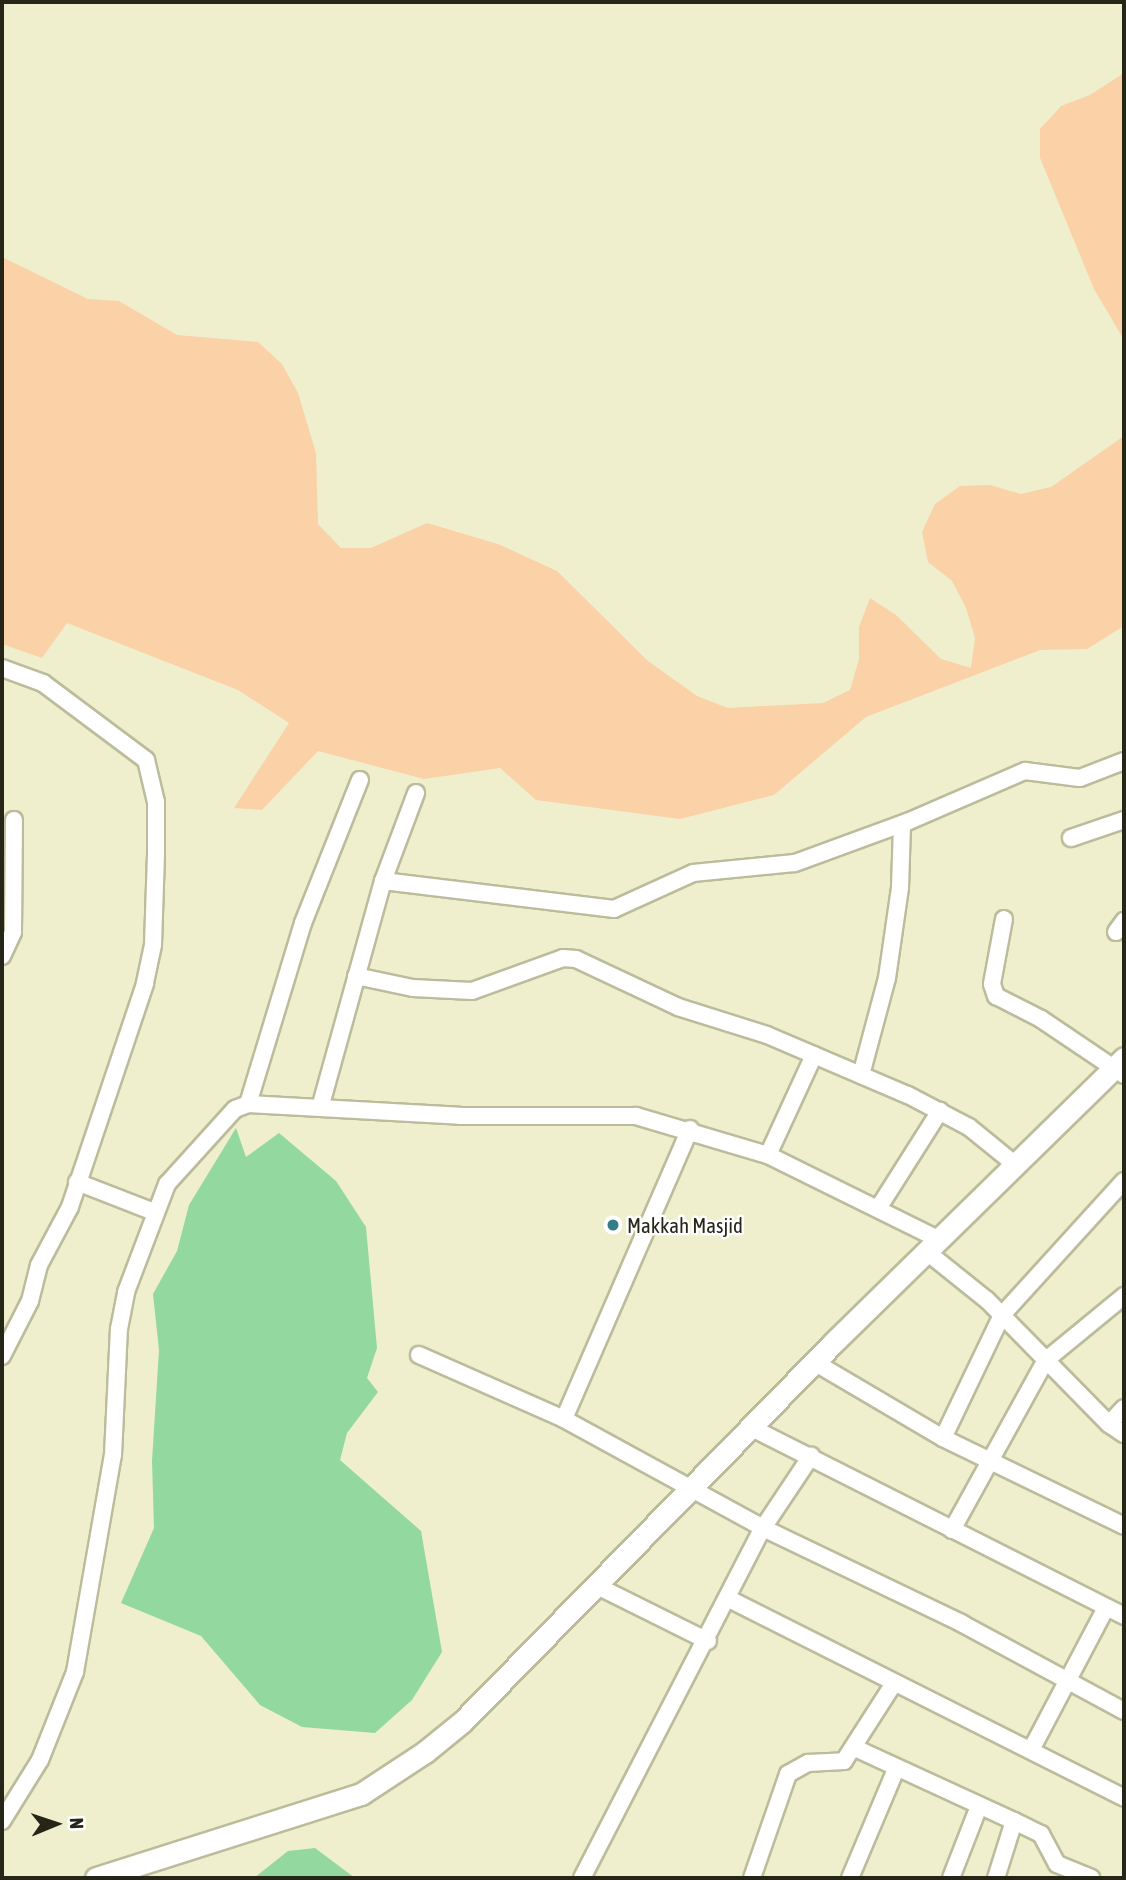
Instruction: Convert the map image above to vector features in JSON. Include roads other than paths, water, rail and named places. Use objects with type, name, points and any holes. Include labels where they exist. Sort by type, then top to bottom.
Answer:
[{"type":"street","points":[[2,668],[43,682],[134,747],[146,760],[152,779],[156,854],[150,967],[112,1093],[70,1207],[39,1265],[30,1301],[2,1356]]},
{"type":"street","points":[[383,881],[614,909],[646,898],[693,873],[795,863],[902,824],[1025,771],[1080,778],[1124,761]]},
{"type":"street","points":[[248,1104],[303,923],[360,780]]},
{"type":"street","points":[[320,1108],[383,881],[416,793]]},
{"type":"street","points":[[2,956],[13,932],[14,820]]},
{"type":"street","points":[[1071,838],[1124,820]]},
{"type":"street","points":[[862,1075],[887,978],[900,888],[902,824]]},
{"type":"street","points":[[96,1878],[314,1810],[390,1779],[463,1721],[814,1362],[1121,1067],[996,996],[992,984],[1004,919]]},
{"type":"street","points":[[356,976],[413,988],[472,991],[563,958],[576,959],[678,1007],[814,1055],[940,1111],[970,1127],[1017,1166]]},
{"type":"street","points":[[768,1155],[814,1055]]},
{"type":"street","points":[[2,1821],[40,1760],[75,1672],[113,1455],[119,1329],[154,1212],[167,1185],[222,1119],[248,1104],[460,1116],[636,1116],[690,1129],[768,1155],[879,1208],[934,1246],[1109,1424],[1124,1434]]},
{"type":"street","points":[[879,1208],[940,1111]]},
{"type":"street","points":[[564,1419],[690,1129]]},
{"type":"street","points":[[943,1438],[1002,1314],[1124,1181]]},
{"type":"street","points":[[77,1182],[154,1212]]},
{"type":"street","points":[[952,1530],[986,1461],[1046,1360],[1124,1296]]},
{"type":"street","points":[[419,1355],[564,1419],[688,1489],[961,1623],[1124,1711]]},
{"type":"street","points":[[814,1362],[986,1461],[1124,1526]]},
{"type":"street","points":[[1109,1424],[1124,1408]]},
{"type":"street","points":[[750,1427],[1124,1616]]},
{"type":"street","points":[[582,1878],[708,1641],[763,1528],[811,1456]]},
{"type":"street","points":[[595,1585],[708,1641]]},
{"type":"street","points":[[729,1599],[1124,1798]]},
{"type":"street","points":[[1031,1751],[1106,1608]]},
{"type":"street","points":[[752,1878],[788,1774],[808,1763],[845,1761],[894,1683]]},
{"type":"street","points":[[855,1748],[1041,1834],[1052,1859],[1084,1877]]},
{"type":"street","points":[[850,1878],[896,1769]]},
{"type":"street","points":[[951,1878],[979,1805]]},
{"type":"street","points":[[996,1878],[1014,1821]]},
{"type":"place","name":"Makkah Masjid","points":[[613,1225]]}]
